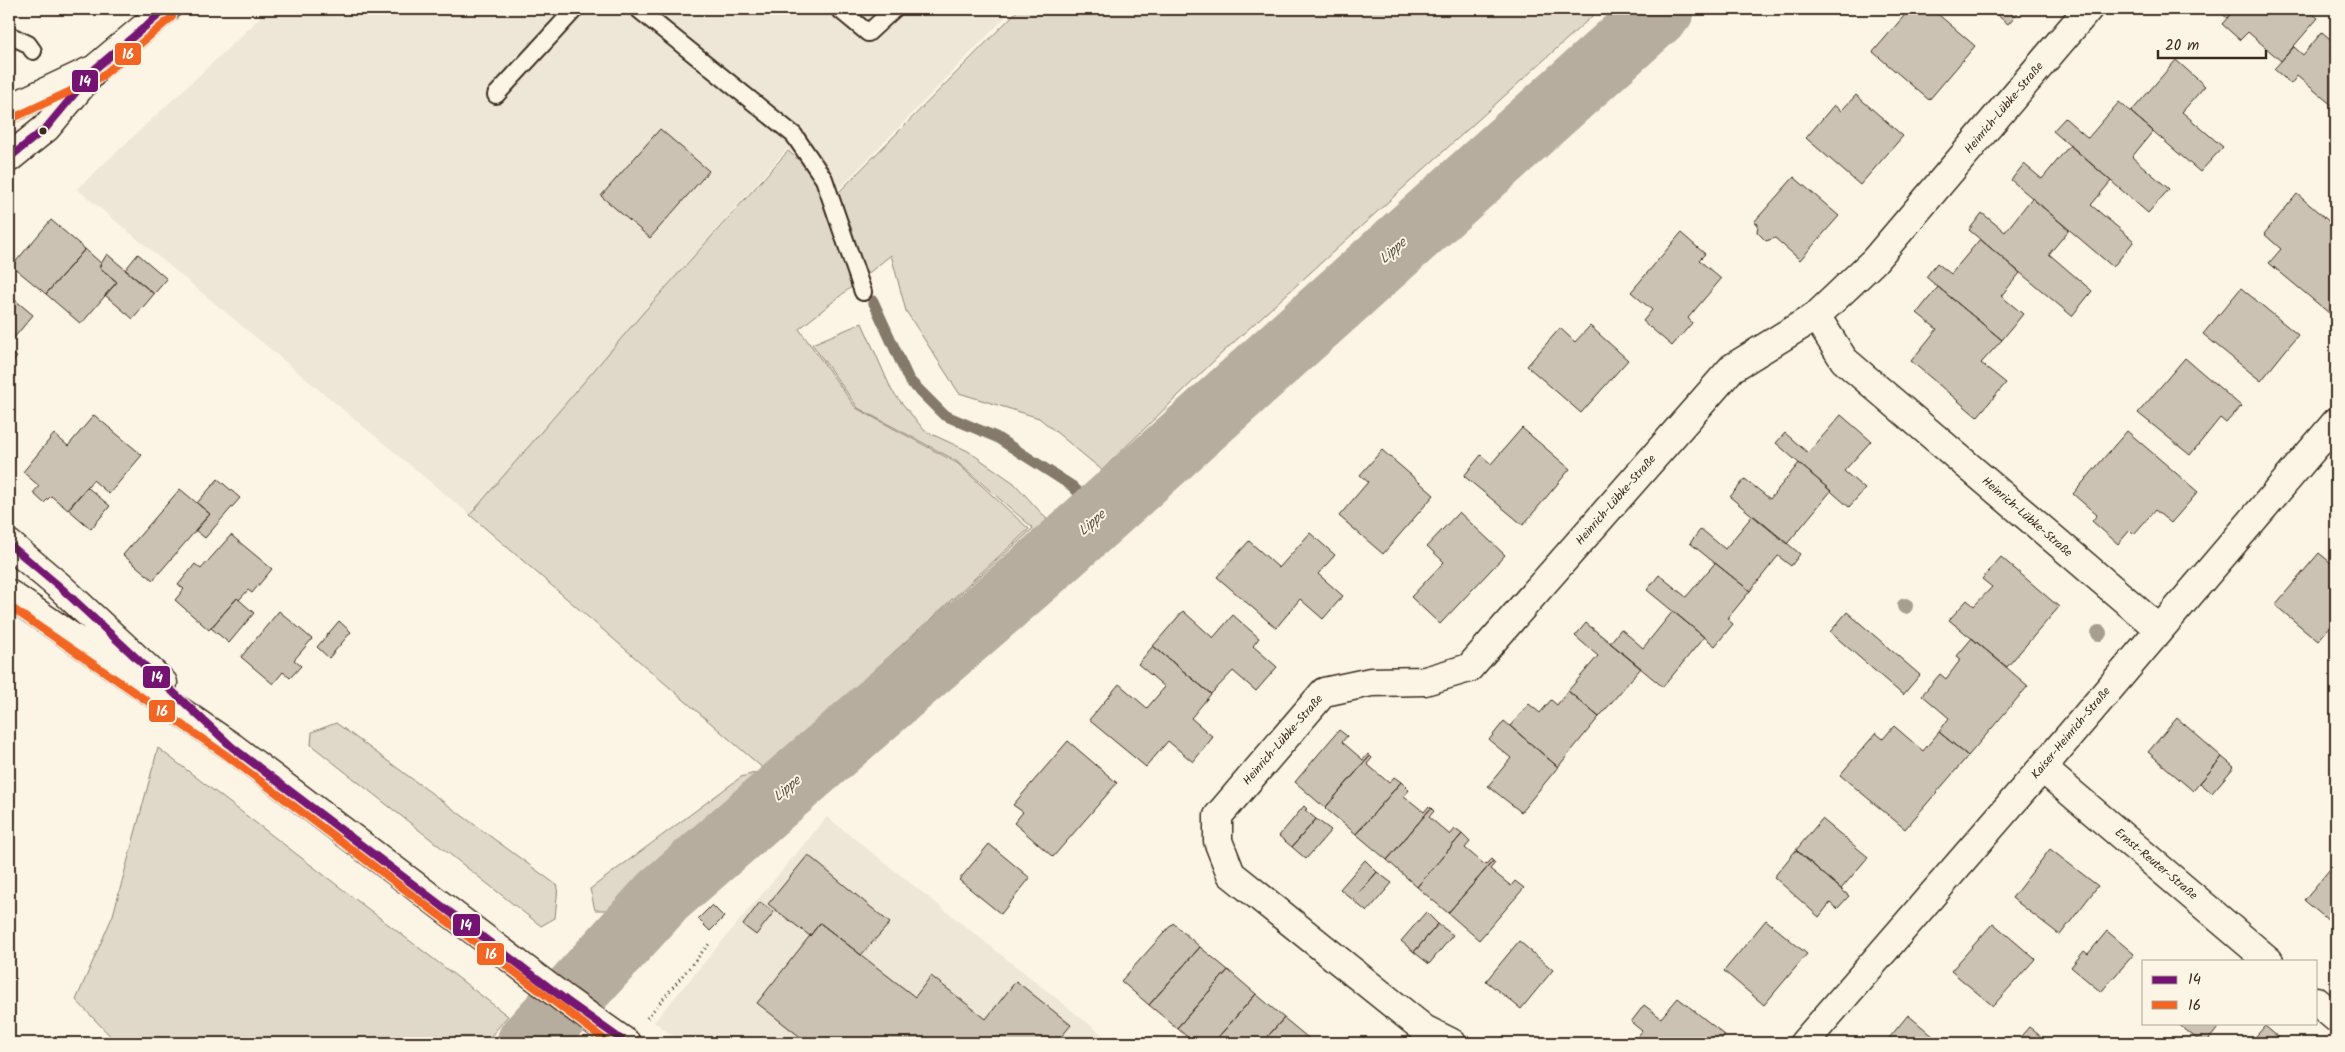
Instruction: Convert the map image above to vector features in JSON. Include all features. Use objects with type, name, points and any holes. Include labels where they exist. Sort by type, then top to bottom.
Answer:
[{"type":"street","points":[[9,158],[46,128],[96,68],[166,9]]},
{"type":"street","name":"Heinrich-Lübke-Straße","points":[[1452,1043],[1424,1029],[1231,874],[1218,840],[1218,816],[1324,692],[1371,682],[1425,681],[1469,668],[1732,368],[1816,316],[1874,261],[2088,9]]},
{"type":"street","points":[[9,108],[96,68]]},
{"type":"street","name":"Heinrich-Lübke-Straße","points":[[1816,316],[1844,360],[2159,629]]},
{"type":"street","name":"Kaiser-Heinrich-Straße","points":[[1804,1043],[2042,768],[2336,422]]},
{"type":"street","points":[[9,544],[59,586],[232,747]]},
{"type":"street","points":[[9,594],[232,747],[520,966],[621,1040]]},
{"type":"street","name":"Ernst-Reuter-Straße","points":[[2042,768],[2268,960]]},
{"type":"street","points":[[2318,1003],[2336,1018]]},
{"type":"lane","points":[[496,95],[575,9]]},
{"type":"lane","points":[[638,9],[794,135],[824,179],[863,292]]},
{"type":"lane","points":[[839,9],[868,33],[894,9]]},
{"type":"lane","points":[[9,35],[28,44],[33,51]]},
{"type":"path","points":[[621,1040],[709,944]]},
{"type":"shaded area","points":[[267,9],[1013,9],[838,190],[787,149],[470,515],[77,189],[252,26]]},
{"type":"shaded area","points":[[1019,9],[1600,9],[1222,353],[1102,470],[1039,418],[959,393],[906,311],[891,255],[799,329],[856,408],[957,463],[1029,529],[792,745],[1033,528],[955,460],[858,408],[812,344],[862,323],[892,391],[925,431],[968,451],[1014,483],[1046,518],[1049,528],[617,910],[595,910],[590,889],[741,777],[765,770],[470,515],[643,313],[788,151],[838,193]]},
{"type":"shaded area","points":[[336,723],[558,886],[555,918],[541,926],[311,745],[312,732]]},
{"type":"shaded area","points":[[158,748],[508,1016],[485,1043],[117,1043],[76,1000],[113,915]]},
{"type":"shaded area","points":[[827,817],[1113,1043],[683,1043],[654,1022]]},
{"type":"building","points":[[1910,9],[1932,9],[1975,46],[1929,100],[1873,52]]},
{"type":"building","points":[[1990,9],[2021,9],[2008,24]]},
{"type":"building","points":[[2217,9],[2235,9],[2227,18]]},
{"type":"building","points":[[2235,9],[2307,9],[2318,18],[2281,61],[2248,32],[2240,40],[2222,24]]},
{"type":"building","points":[[2322,32],[2336,44],[2336,102],[2333,106],[2297,76],[2291,84],[2274,69],[2294,47],[2303,55]]},
{"type":"building","points":[[2176,60],[2205,86],[2182,112],[2223,147],[2200,172],[2131,112]]},
{"type":"building","points":[[1856,95],[1903,136],[1860,185],[1806,138],[1834,105],[1841,111]]},
{"type":"building","points":[[2119,102],[2153,131],[2132,157],[2169,189],[2148,213],[2053,131],[2065,118],[2088,138]]},
{"type":"building","points":[[660,129],[709,171],[650,238],[601,196]]},
{"type":"building","points":[[2070,145],[2111,181],[2091,205],[2134,241],[2113,267],[2011,180],[2024,164],[2042,179]]},
{"type":"building","points":[[1794,177],[1839,216],[1800,260],[1775,238],[1766,241],[1757,232],[1758,224],[1754,222]]},
{"type":"building","points":[[2297,194],[2331,223],[2336,217],[2336,304],[2329,313],[2269,263],[2281,249],[2264,234]]},
{"type":"building","points":[[2032,198],[2069,230],[2049,254],[2092,291],[2072,316],[1969,230],[1982,213],[2005,232]]},
{"type":"building","points":[[51,220],[85,249],[46,294],[12,266]]},
{"type":"building","points":[[1681,233],[1705,254],[1699,260],[1721,279],[1688,318],[1692,323],[1672,346],[1643,321],[1652,310],[1631,292]]},
{"type":"building","points":[[1980,239],[2020,273],[2001,296],[2023,314],[2002,340],[1926,277],[1937,263],[1951,274]]},
{"type":"building","points":[[85,249],[102,264],[99,267],[117,282],[81,324],[46,294]]},
{"type":"building","points":[[107,254],[154,294],[133,319],[105,295],[117,282],[99,267]]},
{"type":"building","points":[[138,254],[167,279],[154,294],[125,270]]},
{"type":"building","points":[[1938,287],[2002,340],[1981,363],[2006,383],[1977,417],[1911,361],[1937,329],[1917,313]]},
{"type":"building","points":[[2241,288],[2298,335],[2261,381],[2203,334]]},
{"type":"building","points":[[9,295],[33,315],[13,339],[9,336]]},
{"type":"building","points":[[1590,326],[1628,360],[1581,413],[1527,366],[1560,328],[1575,342]]},
{"type":"building","points":[[9,350],[17,357],[9,367]]},
{"type":"building","points":[[2185,358],[2241,406],[2226,423],[2220,418],[2190,455],[2138,413]]},
{"type":"building","points":[[94,415],[142,455],[109,494],[93,480],[68,510],[51,496],[44,503],[33,493],[39,486],[23,472],[54,434],[68,446]]},
{"type":"building","points":[[1841,415],[1871,441],[1844,471],[1865,489],[1849,507],[1776,443],[1785,433],[1808,453]]},
{"type":"building","points":[[1522,428],[1570,469],[1523,525],[1464,476],[1481,455],[1491,464]]},
{"type":"building","points":[[2127,431],[2198,492],[2171,523],[2155,510],[2134,534],[2130,530],[2118,544],[2092,521],[2097,515],[2073,494]]},
{"type":"building","points":[[1382,450],[1434,495],[1383,554],[1339,516],[1368,482],[1360,475]]},
{"type":"building","points":[[1799,463],[1831,491],[1787,544],[1730,497],[1745,479],[1770,499]]},
{"type":"building","points":[[218,479],[240,498],[205,538],[195,530],[210,514],[197,503]]},
{"type":"building","points":[[87,487],[110,506],[91,529],[68,509]]},
{"type":"building","points":[[180,489],[210,514],[153,580],[123,555]]},
{"type":"building","points":[[1459,512],[1505,555],[1440,624],[1411,597],[1444,562],[1427,546]]},
{"type":"building","points":[[1753,515],[1800,554],[1791,566],[1778,556],[1750,591],[1690,543],[1701,529],[1725,549]]},
{"type":"building","points":[[1310,533],[1335,555],[1318,574],[1343,596],[1323,619],[1300,599],[1276,628],[1217,577],[1249,541],[1279,568]]},
{"type":"building","points":[[231,535],[272,569],[252,593],[248,590],[239,600],[237,598],[209,630],[175,600],[184,589],[178,585],[195,564],[201,569]]},
{"type":"building","points":[[2319,553],[2336,567],[2336,619],[2318,641],[2275,605]]},
{"type":"building","points":[[2001,557],[2059,607],[2007,667],[1949,620],[1967,600],[1974,606],[1992,587],[1982,579]]},
{"type":"building","points":[[1715,563],[1750,591],[1727,619],[1733,624],[1715,646],[1647,590],[1659,575],[1686,597]]},
{"type":"building","points":[[237,598],[254,613],[229,643],[211,628]]},
{"type":"building","points":[[279,611],[312,639],[294,660],[301,666],[290,678],[283,672],[273,684],[241,657]]},
{"type":"building","points":[[1183,611],[1213,638],[1233,615],[1259,638],[1253,646],[1277,667],[1256,691],[1233,671],[1211,694],[1153,646]]},
{"type":"building","points":[[1673,611],[1704,637],[1663,687],[1610,643],[1621,629],[1643,648]]},
{"type":"building","points":[[1847,612],[1920,675],[1903,695],[1830,632]]},
{"type":"building","points":[[339,621],[351,632],[329,658],[317,647]]},
{"type":"building","points":[[1586,623],[1641,668],[1599,717],[1568,691],[1598,656],[1575,636]]},
{"type":"building","points":[[1972,638],[2028,686],[1968,756],[1939,732],[1949,718],[1922,695],[1940,674],[1946,679],[1961,659],[1957,656]]},
{"type":"building","points":[[1153,646],[1211,694],[1191,718],[1213,737],[1193,762],[1168,741],[1146,767],[1089,720],[1119,684],[1147,708],[1165,687],[1138,664]]},
{"type":"building","points":[[1568,691],[1599,717],[1558,767],[1510,726],[1529,704],[1540,713],[1551,700],[1557,705]]},
{"type":"building","points":[[2177,718],[2222,757],[2193,791],[2148,752]]},
{"type":"building","points":[[1504,721],[1558,767],[1521,812],[1488,786],[1511,758],[1489,740]]},
{"type":"building","points":[[1894,726],[1923,751],[1939,732],[1968,756],[1905,829],[1840,775],[1876,733],[1883,739]]},
{"type":"building","points":[[1339,730],[1347,736],[1342,742],[1363,760],[1368,754],[1370,756],[1325,808],[1295,782]]},
{"type":"building","points":[[1068,741],[1117,783],[1053,857],[1014,823],[1023,812],[1013,805]]},
{"type":"building","points":[[1370,756],[1372,758],[1367,764],[1389,783],[1394,777],[1401,782],[1356,834],[1325,808]]},
{"type":"building","points":[[2222,757],[2234,767],[2212,793],[2200,783]]},
{"type":"building","points":[[1401,782],[1409,790],[1404,796],[1424,812],[1429,806],[1431,808],[1387,860],[1356,834]]},
{"type":"building","points":[[1304,806],[1307,809],[1305,810],[1316,819],[1292,847],[1279,836]]},
{"type":"building","points":[[1431,808],[1434,811],[1429,817],[1450,835],[1455,829],[1462,834],[1417,887],[1387,860]]},
{"type":"building","points":[[1316,819],[1331,830],[1306,859],[1292,847]]},
{"type":"building","points":[[1822,819],[1868,857],[1841,889],[1796,850]]},
{"type":"building","points":[[1462,834],[1470,842],[1465,848],[1485,865],[1491,859],[1493,861],[1448,913],[1417,887]]},
{"type":"building","points":[[989,844],[1030,878],[1001,914],[959,880]]},
{"type":"building","points":[[2050,849],[2098,886],[2060,935],[2012,898]]},
{"type":"building","points":[[1796,850],[1849,896],[1837,909],[1830,903],[1819,917],[1774,877]]},
{"type":"building","points":[[808,855],[890,923],[861,955],[820,923],[810,936],[768,904]]},
{"type":"building","points":[[1365,860],[1377,872],[1353,900],[1340,889]]},
{"type":"building","points":[[1493,861],[1495,863],[1490,869],[1511,886],[1515,881],[1524,888],[1479,940],[1448,913]]},
{"type":"building","points":[[2336,862],[2336,927],[2304,900]]},
{"type":"building","points":[[1377,872],[1392,883],[1367,912],[1353,900]]},
{"type":"building","points":[[760,902],[774,912],[756,935],[743,925]]},
{"type":"building","points":[[712,905],[724,917],[710,931],[698,919]]},
{"type":"building","points":[[1426,912],[1438,924],[1414,952],[1401,941]]},
{"type":"building","points":[[1766,920],[1807,954],[1764,1005],[1724,971]]},
{"type":"building","points":[[820,923],[915,997],[931,976],[986,1019],[1016,981],[1071,1025],[1056,1043],[808,1043],[757,1003]]},
{"type":"building","points":[[1173,923],[1200,947],[1149,1005],[1121,981]]},
{"type":"building","points":[[1993,923],[2035,959],[1993,1006],[1951,971]]},
{"type":"building","points":[[1438,924],[1453,935],[1429,964],[1414,952]]},
{"type":"building","points":[[2107,931],[2134,954],[2101,992],[2071,967],[2084,951],[2088,954]]},
{"type":"building","points":[[1519,941],[1553,970],[1521,1009],[1486,981]]},
{"type":"building","points":[[1200,947],[1228,970],[1177,1028],[1149,1005]]},
{"type":"building","points":[[1228,970],[1256,994],[1213,1043],[1194,1043],[1177,1028]]},
{"type":"building","points":[[1256,994],[1284,1018],[1262,1043],[1213,1043]]},
{"type":"building","points":[[1678,998],[1725,1035],[1719,1043],[1632,1043],[1642,1031],[1631,1022],[1644,1005],[1661,1018]]},
{"type":"building","points":[[1908,1015],[1941,1043],[1885,1043]]},
{"type":"building","points":[[1284,1018],[1312,1041],[1310,1043],[1262,1043]]},
{"type":"building","points":[[2178,1024],[2221,1024],[2206,1043],[2202,1043]]},
{"type":"building","points":[[2265,1026],[2285,1043],[2250,1043]]},
{"type":"building","points":[[2029,1027],[2049,1043],[2015,1043]]},
{"type":"waterway","name":"Lippe","points":[[529,1043],[663,896],[1043,566],[1662,9]]},
{"type":"waterway","points":[[873,301],[909,380],[944,415],[996,437],[1072,486],[1101,514]]},
{"type":"transit line","name":"14","points":[[9,158],[46,128],[96,68],[166,9]]},
{"type":"transit line","name":"16","points":[[13,118],[101,77],[172,17]]},
{"type":"transit line","name":"14","points":[[9,544],[59,586],[232,747],[567,1001],[626,1043]]},
{"type":"transit line","name":"16","points":[[9,606],[226,755],[609,1043]]}]
